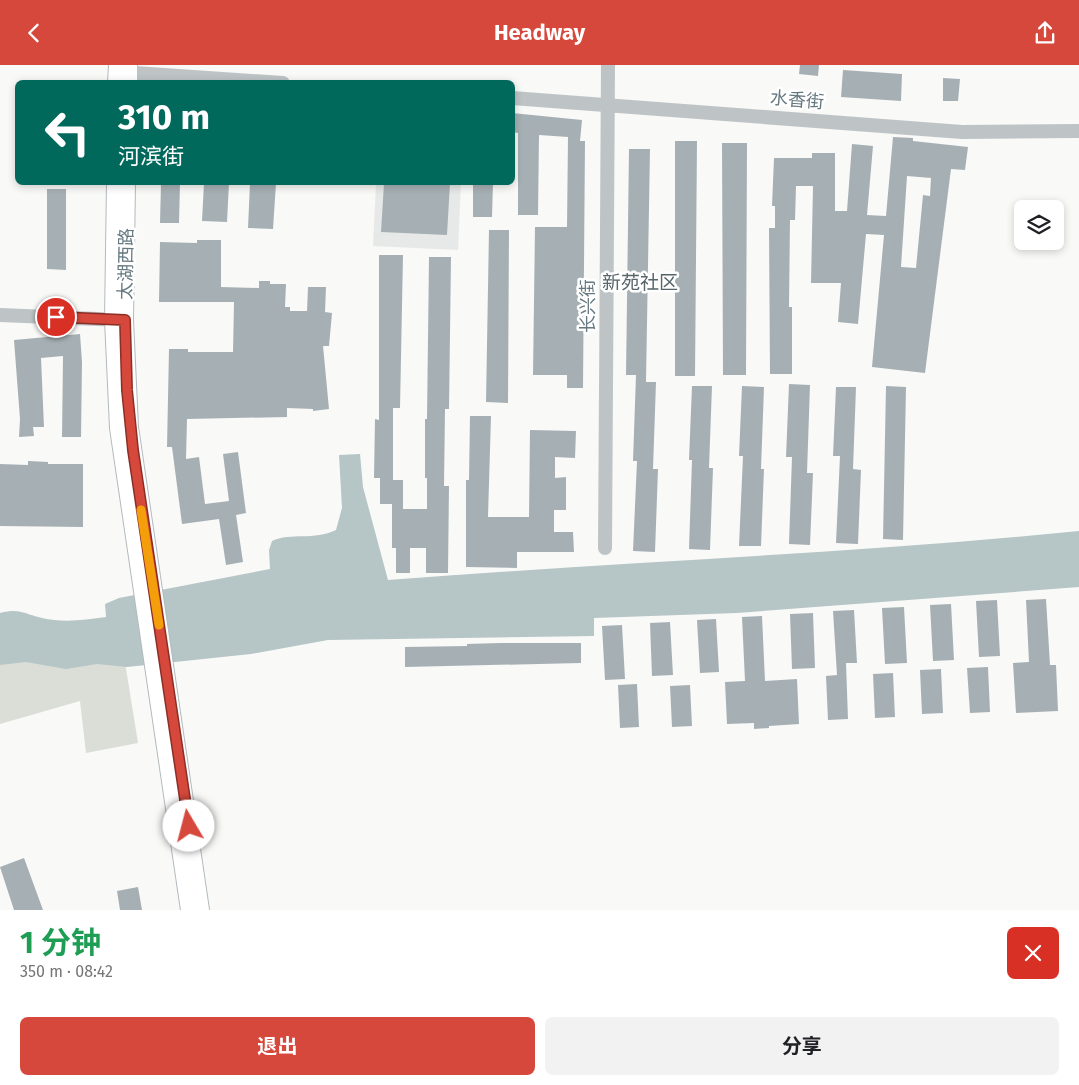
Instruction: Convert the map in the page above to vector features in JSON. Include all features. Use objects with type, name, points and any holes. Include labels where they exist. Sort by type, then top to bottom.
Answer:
[{"type":"main road","name":"太湖西路","points":[[115,185],[119,320],[147,590],[201,910]]},
{"type":"main road","name":"太湖西路","points":[[119,320],[127,185]]},
{"type":"main road","name":"太湖西路","points":[[160,671],[188,910]]},
{"type":"street","name":"长兴街","points":[[605,548],[608,65]]},
{"type":"street","points":[[123,73],[235,80]]},
{"type":"street","name":"水香街","points":[[515,98],[962,132],[1079,131]]},
{"type":"street","points":[[0,315],[119,320]]},
{"type":"shaded area","points":[[376,185],[461,185],[458,250],[373,246]]},
{"type":"shaded area","points":[[360,454],[363,487],[388,580],[906,546],[1079,531],[1079,587],[737,613],[594,618],[594,636],[328,640],[251,654],[127,667],[97,664],[66,669],[26,662],[0,665],[0,613],[18,611],[42,618],[66,621],[106,617],[105,604],[119,598],[270,569],[269,550],[272,541],[279,538],[319,535],[336,530],[342,508],[339,455]]},
{"type":"shaded area","points":[[123,650],[138,743],[86,753],[80,701],[0,724],[0,661]]},
{"type":"building","points":[[800,65],[819,65],[818,76],[799,74]]},
{"type":"building","points":[[843,70],[902,74],[901,101],[841,97]]},
{"type":"building","points":[[943,78],[960,79],[958,101],[943,101]]},
{"type":"building","points":[[515,113],[582,120],[580,141],[585,141],[583,388],[567,388],[567,375],[533,375],[535,227],[567,227],[568,137],[539,135],[538,215],[518,215],[518,133],[515,132]]},
{"type":"building","points":[[893,137],[913,138],[913,141],[968,147],[965,170],[951,169],[925,373],[872,367],[884,235],[866,234],[858,324],[838,322],[841,283],[811,283],[813,186],[796,186],[795,220],[790,220],[789,307],[792,307],[792,374],[770,374],[769,228],[775,228],[775,206],[772,206],[774,158],[812,158],[812,153],[835,153],[835,211],[847,211],[852,144],[873,146],[867,215],[886,216]],"holes":[[[907,176],[931,178],[930,196],[923,195],[916,268],[901,267]]]},
{"type":"building","points":[[675,141],[697,141],[695,376],[675,376]]},
{"type":"building","points":[[722,143],[747,143],[746,375],[723,375]]},
{"type":"building","points":[[629,149],[650,149],[646,382],[656,382],[653,469],[658,469],[655,552],[633,551],[637,461],[633,461],[636,375],[626,375]]},
{"type":"building","points":[[161,185],[180,185],[179,223],[160,223]]},
{"type":"building","points":[[204,185],[229,185],[227,222],[202,221]]},
{"type":"building","points":[[250,185],[276,185],[273,229],[248,228]]},
{"type":"building","points":[[384,185],[450,185],[447,235],[381,232]]},
{"type":"building","points":[[473,185],[493,185],[492,217],[473,217]]},
{"type":"building","points":[[47,189],[66,189],[66,270],[47,269]]},
{"type":"building","points":[[489,230],[509,230],[508,403],[486,402]]},
{"type":"building","points":[[197,240],[221,240],[221,287],[259,288],[259,281],[270,281],[270,284],[286,284],[285,307],[290,307],[290,311],[307,311],[308,287],[326,287],[325,312],[332,313],[329,346],[323,346],[329,409],[313,411],[313,409],[287,408],[287,417],[187,419],[186,459],[199,457],[205,504],[229,501],[223,454],[238,452],[246,513],[236,515],[243,562],[226,565],[219,519],[182,524],[172,447],[167,447],[169,349],[188,349],[188,352],[233,352],[234,302],[159,302],[160,242],[197,243]]},
{"type":"building","points":[[379,255],[403,255],[400,408],[393,408],[393,480],[403,480],[403,509],[427,509],[425,419],[427,419],[429,257],[451,257],[449,409],[445,409],[444,486],[449,486],[448,573],[426,573],[426,548],[410,548],[410,573],[396,573],[396,548],[392,548],[392,504],[380,504],[380,478],[374,478],[375,419],[379,420]]},
{"type":"building","points":[[80,334],[82,362],[81,437],[62,437],[63,356],[41,358],[44,427],[33,427],[34,436],[19,437],[20,419],[14,340]]},
{"type":"building","points":[[789,384],[810,385],[807,473],[813,473],[810,545],[789,544],[792,457],[786,457]]},
{"type":"building","points":[[692,386],[712,386],[709,468],[713,468],[710,550],[689,549],[692,460],[689,460]]},
{"type":"building","points":[[742,386],[764,387],[761,469],[764,469],[761,546],[739,546],[743,456],[739,456]]},
{"type":"building","points":[[886,386],[906,387],[903,540],[883,539]]},
{"type":"building","points":[[836,387],[856,387],[853,469],[861,470],[858,544],[836,543],[840,456],[833,456]]},
{"type":"building","points":[[470,416],[491,416],[488,517],[529,517],[530,430],[576,431],[575,458],[555,457],[555,478],[566,477],[566,510],[554,510],[554,532],[573,532],[574,552],[517,552],[517,568],[466,567],[466,480],[469,480]]},
{"type":"building","points":[[28,461],[48,462],[48,464],[83,464],[83,527],[0,526],[0,464],[28,465]]},
{"type":"building","points":[[1046,599],[1050,665],[1056,665],[1058,711],[1016,713],[1013,663],[1029,662],[1026,600]]},
{"type":"building","points":[[997,600],[1000,656],[979,657],[976,601]]},
{"type":"building","points":[[951,604],[954,660],[933,661],[930,605]]},
{"type":"building","points":[[904,607],[907,663],[885,664],[882,608]]},
{"type":"building","points":[[854,610],[857,663],[846,663],[848,719],[828,720],[826,676],[837,675],[833,611]]},
{"type":"building","points":[[813,613],[815,668],[792,669],[790,614]]},
{"type":"building","points":[[762,616],[765,681],[797,679],[799,724],[754,729],[754,723],[727,724],[725,682],[745,681],[742,617]]},
{"type":"building","points":[[716,619],[719,672],[700,673],[697,620]]},
{"type":"building","points":[[670,622],[673,675],[652,676],[650,623]]},
{"type":"building","points":[[622,625],[625,679],[605,680],[602,626]]},
{"type":"building","points":[[581,643],[581,663],[405,667],[405,647],[467,646],[467,644]]},
{"type":"building","points":[[988,667],[990,712],[970,713],[967,668]]},
{"type":"building","points":[[941,669],[943,713],[922,714],[920,670]]},
{"type":"building","points":[[893,673],[895,717],[875,718],[873,674]]},
{"type":"building","points":[[637,684],[639,727],[620,728],[618,685]]},
{"type":"building","points":[[690,685],[692,726],[672,727],[670,686]]},
{"type":"building","points":[[24,858],[43,910],[14,910],[0,867]]},
{"type":"building","points":[[138,887],[142,910],[120,910],[117,891]]},
{"type":"slow traffic","points":[[141,510],[159,625]]},
{"type":"district","name":"新苑社区","points":[[640,282]]},
{"type":"route","points":[[56,317],[125,320],[130,427],[189,826]]}]
